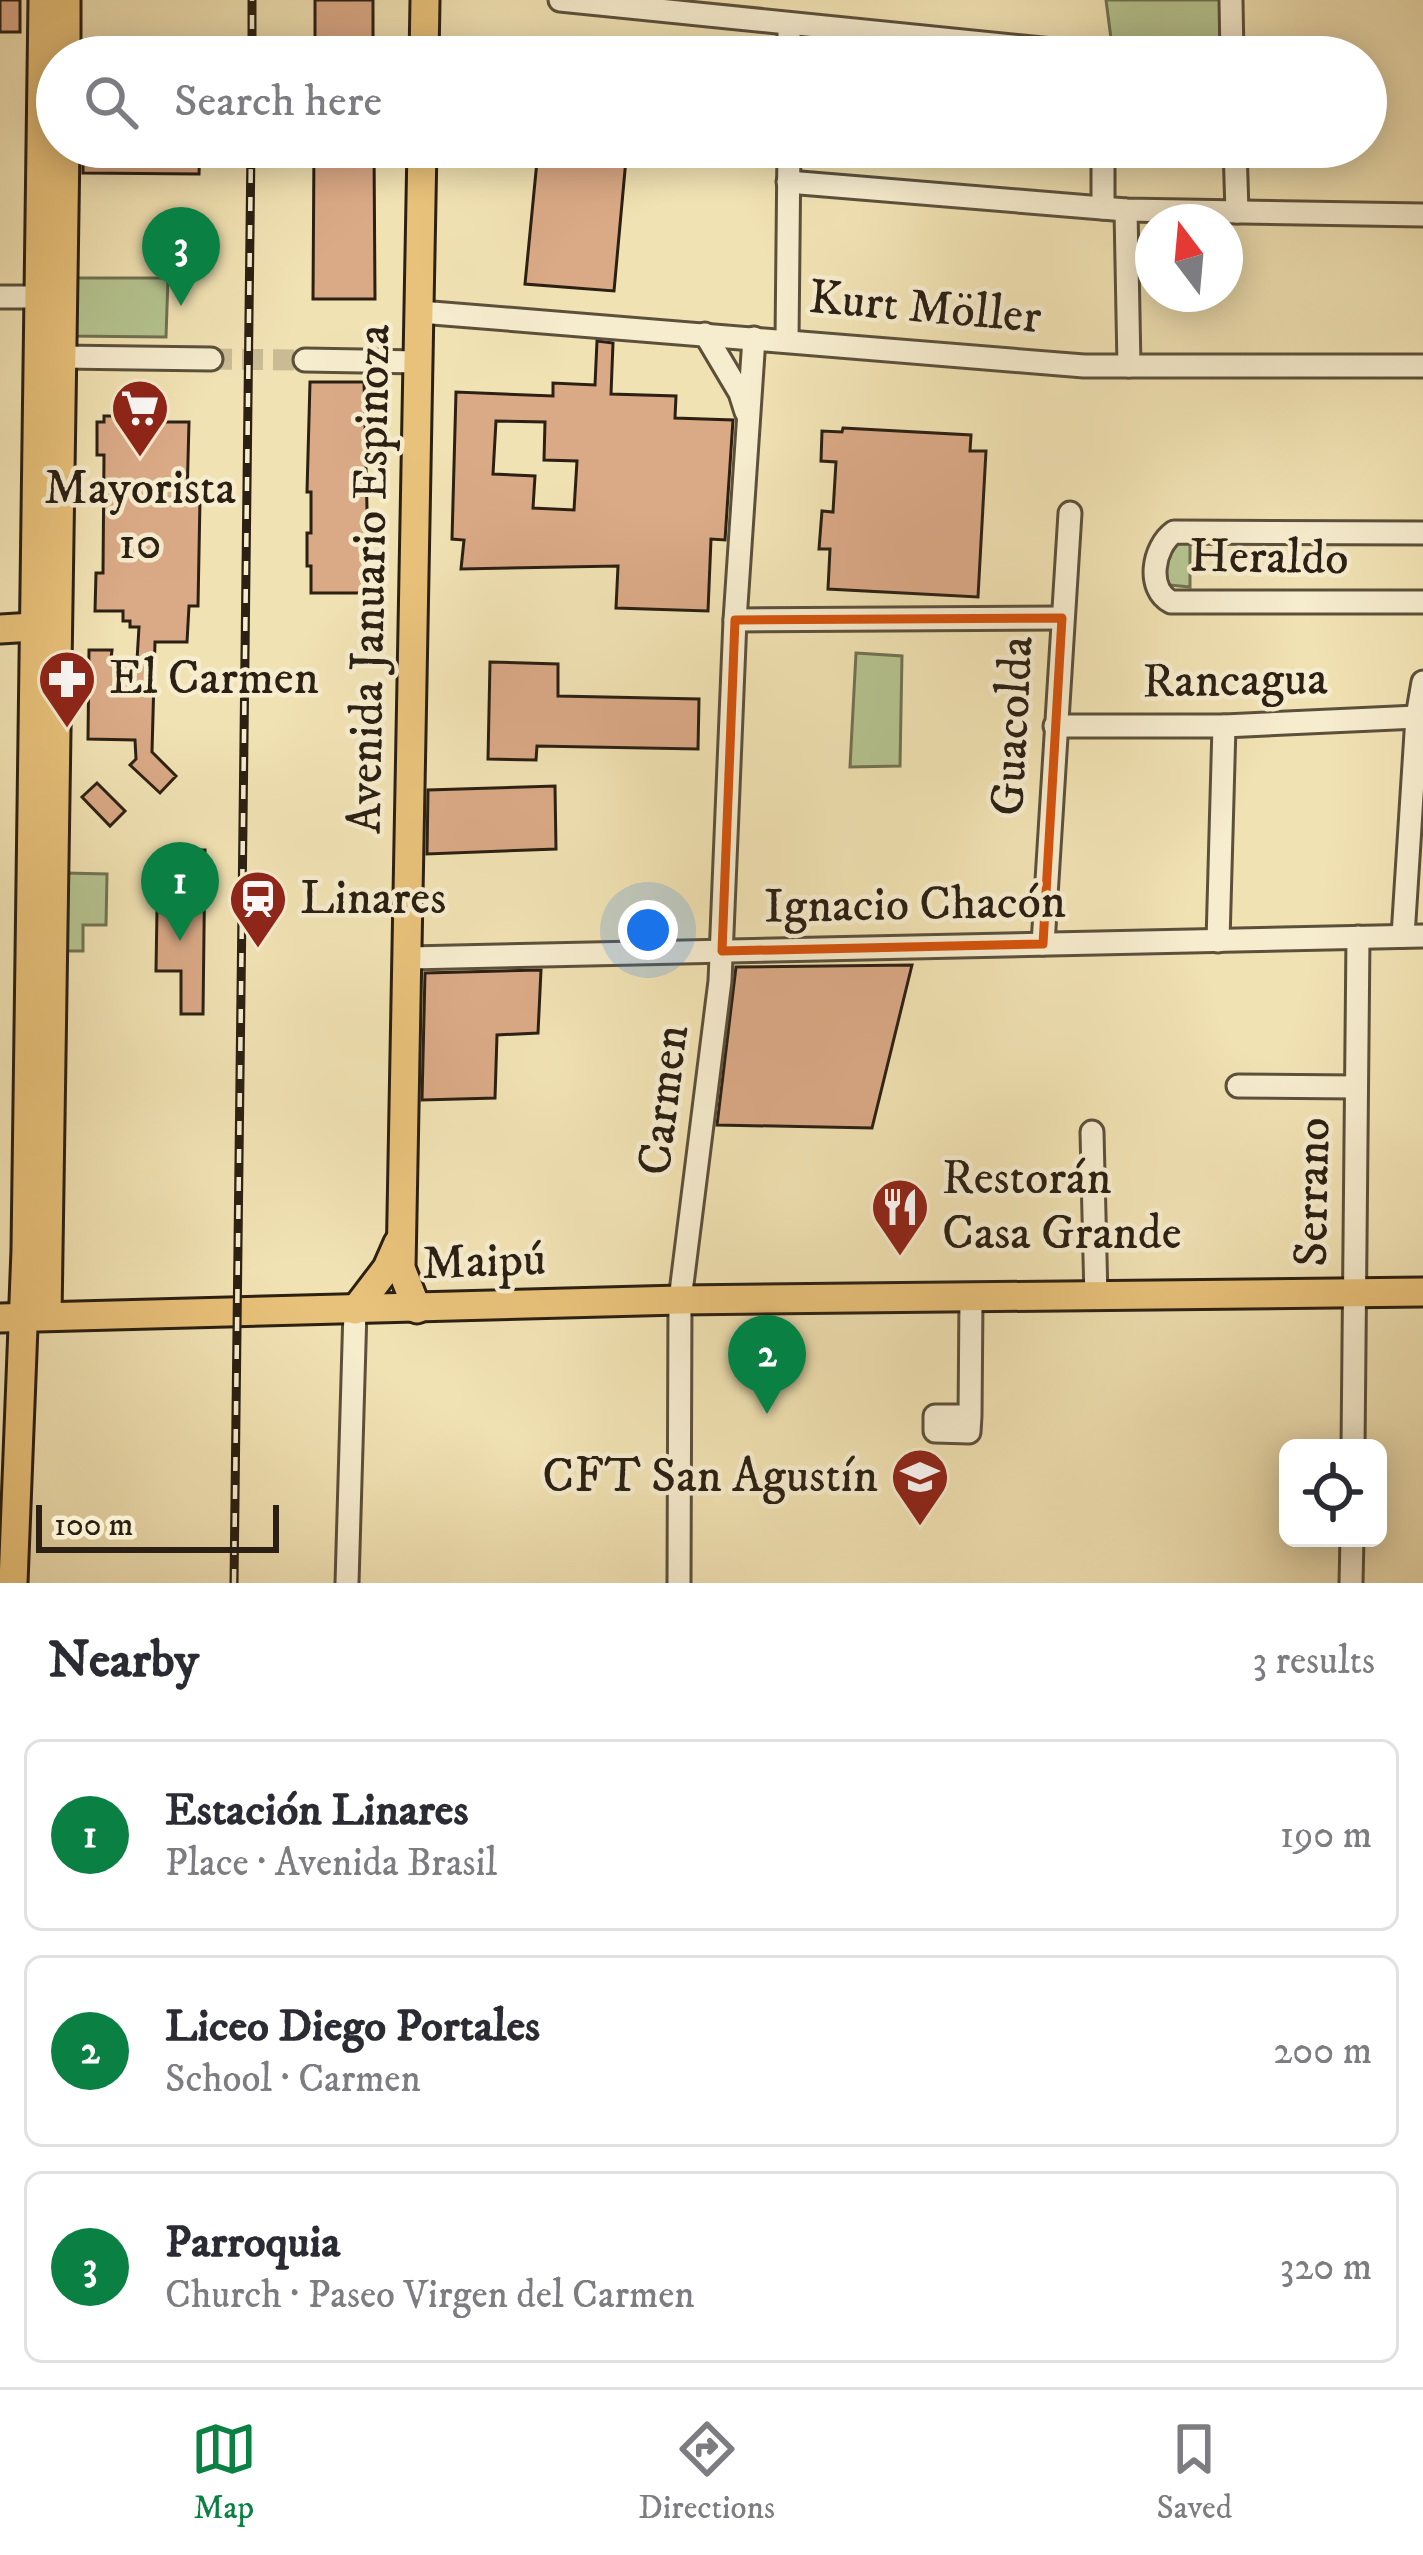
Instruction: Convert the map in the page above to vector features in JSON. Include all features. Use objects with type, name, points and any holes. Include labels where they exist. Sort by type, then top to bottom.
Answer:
[{"type":"main road","points":[[43,0],[44,36]]},
{"type":"main road","points":[[66,0],[66,36]]},
{"type":"main road","points":[[424,36],[425,0]]},
{"type":"main road","points":[[14,1583],[58,653],[62,356],[51,297],[48,168]]},
{"type":"main road","points":[[42,976],[34,627],[62,168]]},
{"type":"main road","name":"Avenida Januario Espinoza","points":[[417,1309],[402,1276],[402,1228],[422,168]]},
{"type":"main road","points":[[0,629],[34,627],[48,635],[58,653]]},
{"type":"main road","points":[[0,977],[42,976]]},
{"type":"main road","name":"Avenida Januario Espinoza","points":[[355,1310],[387,1268],[402,1228]]},
{"type":"main road","name":"Maipú","points":[[24,1318],[680,1300],[1423,1292]]},
{"type":"street","points":[[560,0],[909,36]]},
{"type":"street","points":[[1231,0],[1232,36]]},
{"type":"street","points":[[789,24],[789,36]]},
{"type":"street","points":[[788,168],[788,341]]},
{"type":"street","points":[[1107,168],[1129,367]]},
{"type":"street","points":[[1236,168],[1237,204]]},
{"type":"street","points":[[788,182],[1135,209]]},
{"type":"street","points":[[1243,212],[1423,215]]},
{"type":"street","points":[[0,297],[51,297]]},
{"type":"street","name":"Kurt Möller","points":[[420,312],[1036,363],[1423,366]]},
{"type":"street","points":[[705,334],[740,393],[748,419]]},
{"type":"street","name":"Carmen","points":[[679,1583],[680,1300],[706,1118],[722,951],[735,620],[754,338]]},
{"type":"street","points":[[62,356],[211,359]]},
{"type":"street","points":[[305,360],[418,362]]},
{"type":"street","name":"Guacolda","points":[[1043,944],[1070,513]]},
{"type":"street","name":"Heraldo","points":[[1423,533],[1174,532],[1157,550],[1156,586],[1161,597],[1172,602],[1423,602]]},
{"type":"street","points":[[735,620],[1061,618]]},
{"type":"street","points":[[1413,936],[1417,717],[1423,682]]},
{"type":"street","name":"Rancagua","points":[[1055,726],[1224,726],[1417,717]]},
{"type":"street","points":[[1218,941],[1224,726]]},
{"type":"street","name":"Ignacio Chacón","points":[[409,958],[1413,936]]},
{"type":"street","name":"Serrano","points":[[1353,1439],[1358,937]]},
{"type":"street","points":[[1238,1086],[1356,1088]]},
{"type":"street","points":[[1091,1132],[1096,1298]]},
{"type":"street","points":[[970,1416],[971,1300]]},
{"type":"street","points":[[347,1583],[355,1310]]},
{"type":"street","points":[[1351,1583],[1352,1547]]},
{"type":"highlighted area","points":[[1062,618],[1043,944],[722,951],[735,620]]},
{"type":"green space","points":[[1106,0],[1221,0],[1222,36],[1111,36]]},
{"type":"green space","points":[[68,278],[168,278],[166,337],[67,336]]},
{"type":"green space","points":[[1190,539],[1190,587],[1159,584],[1163,540]]},
{"type":"green space","points":[[856,653],[902,656],[900,766],[850,767]]},
{"type":"green space","points":[[64,873],[107,874],[106,925],[83,925],[83,951],[60,951]]},
{"type":"building","points":[[0,0],[20,0],[20,32],[0,32]]},
{"type":"building","points":[[315,0],[373,0],[373,36],[315,36]]},
{"type":"building","points":[[83,168],[199,168],[199,174],[83,173]]},
{"type":"building","points":[[314,168],[374,168],[375,299],[313,299]]},
{"type":"building","points":[[536,168],[625,168],[614,291],[525,284]]},
{"type":"building","points":[[597,341],[613,343],[611,394],[676,396],[675,418],[733,420],[725,540],[711,539],[708,611],[616,608],[618,566],[461,569],[464,540],[452,539],[456,392],[553,396],[553,383],[595,385]],"holes":[[[496,421],[545,422],[544,460],[577,461],[574,510],[533,508],[535,476],[493,474]]]},
{"type":"building","points":[[310,382],[364,382],[369,593],[311,593],[311,566],[307,566]]},
{"type":"building","points":[[104,416],[125,416],[126,422],[189,422],[187,499],[200,499],[198,606],[189,606],[187,642],[155,642],[152,752],[176,776],[160,793],[130,765],[136,759],[135,740],[88,739],[89,650],[112,650],[111,659],[137,660],[139,627],[123,621],[123,611],[95,611],[96,573],[103,573],[104,455],[97,455],[97,422],[104,422]]},
{"type":"building","points":[[843,428],[971,435],[970,451],[986,451],[978,597],[828,589],[830,549],[819,549],[822,511],[833,512],[836,462],[821,461],[822,431],[842,432]]},
{"type":"building","points":[[490,662],[558,664],[558,696],[699,699],[698,749],[537,746],[536,760],[488,759]]},
{"type":"building","points":[[97,783],[125,811],[110,826],[82,797]]},
{"type":"building","points":[[555,786],[556,849],[427,854],[428,790]]},
{"type":"building","points":[[183,850],[205,850],[203,1014],[181,1014],[181,971],[156,971],[157,910],[182,910]]},
{"type":"building","points":[[912,965],[872,1128],[717,1125],[736,967]]},
{"type":"building","points":[[541,970],[538,1033],[497,1035],[495,1098],[422,1100],[425,973]]},
{"type":"tunnel","points":[[211,359],[305,360]]},
{"type":"railway","points":[[252,0],[252,36]]},
{"type":"railway","points":[[234,1583],[251,168]]},
{"type":"place","name":"Parroquia","points":[[181,306]]},
{"type":"place","name":"Mayorista 10","points":[[140,459]]},
{"type":"place","name":"El Carmen","points":[[67,730]]},
{"type":"place","name":"Estación Linares","points":[[180,941]]},
{"type":"place","name":"Linares","points":[[258,950]]},
{"type":"place","name":"Restorán Casa Grande","points":[[900,1258]]},
{"type":"place","name":"Liceo Diego Portales","points":[[767,1414]]},
{"type":"place","name":"CFT San Agustín","points":[[920,1528]]}]
